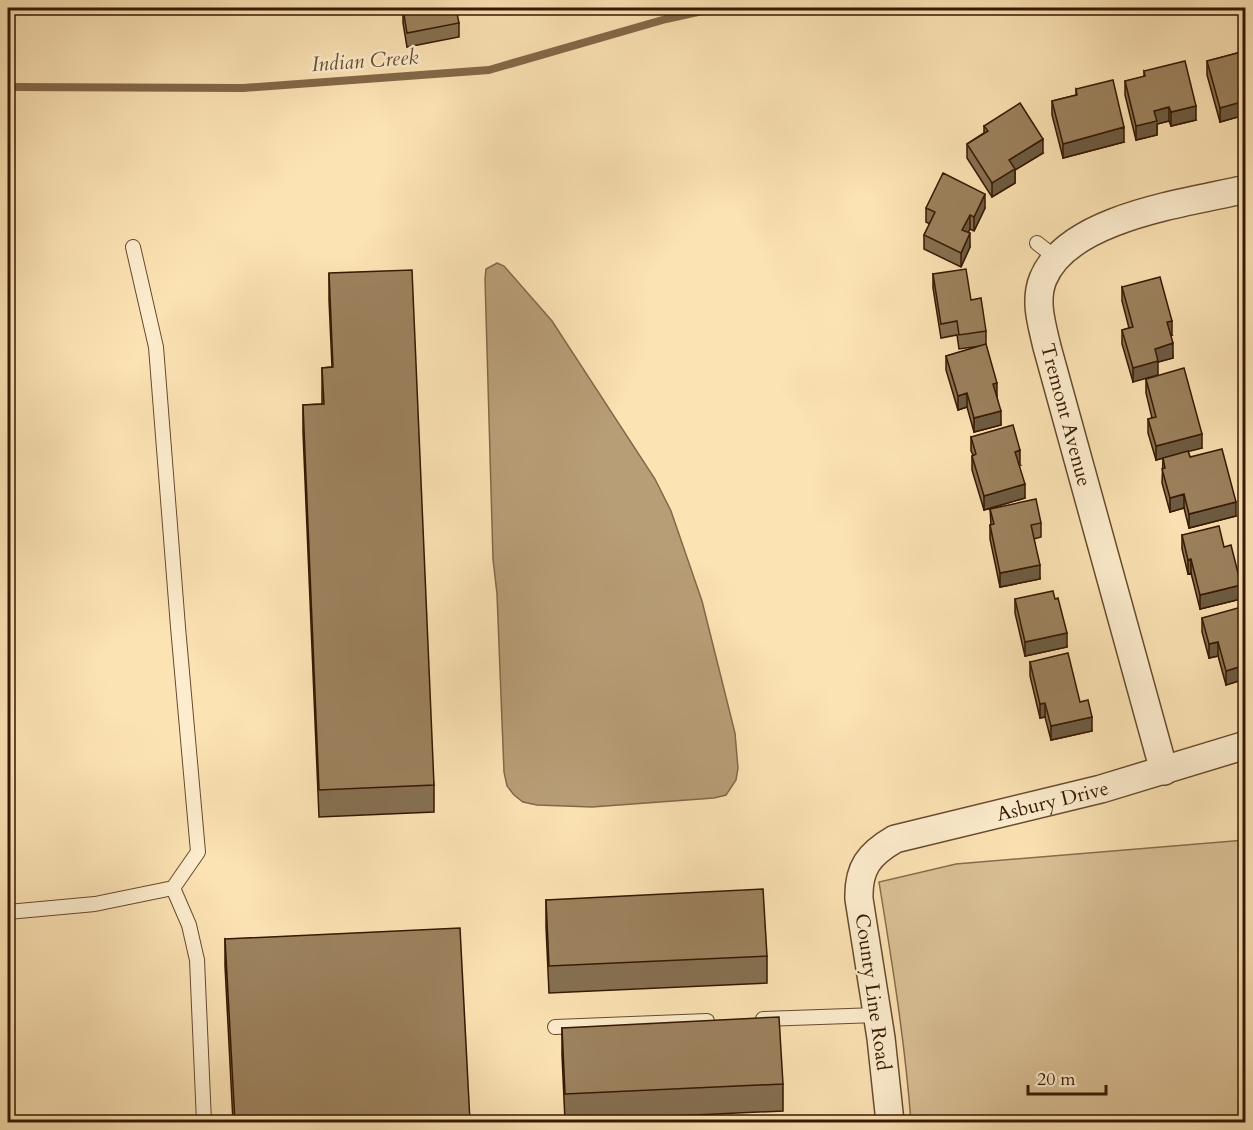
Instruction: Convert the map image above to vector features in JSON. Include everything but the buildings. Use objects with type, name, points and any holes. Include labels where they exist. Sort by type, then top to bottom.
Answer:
[{"type":"street","name":"Tremont Avenue","points":[[1164,771],[1041,324],[1039,300],[1047,250],[1075,241],[1105,225],[1127,217],[1245,189]]},
{"type":"street","name":"Asbury Drive","points":[[866,863],[878,848],[895,839],[1164,771],[1245,745]]},
{"type":"street","name":"County Line Road","points":[[866,863],[859,880],[859,899],[878,1015],[890,1122]]},
{"type":"lane","points":[[8,912],[95,904],[173,888],[198,852],[156,347],[133,247]]},
{"type":"lane","points":[[173,888],[189,925],[197,960],[204,1122]]},
{"type":"lane","points":[[751,1020],[878,1015]]},
{"type":"lane","points":[[555,1027],[716,1021]]},
{"type":"shaded area","points":[[497,263],[504,266],[552,321],[655,479],[671,511],[702,601],[735,733],[738,768],[736,780],[726,795],[714,798],[592,807],[537,805],[523,802],[507,786],[504,772],[497,594],[493,559],[485,279],[486,269]]},
{"type":"shaded area","points":[[1245,840],[1245,1122],[911,1122],[902,1032],[879,882],[956,864]]},
{"type":"waterway","name":"Indian Creek","points":[[8,87],[243,88],[489,70],[666,19],[716,8]]}]
